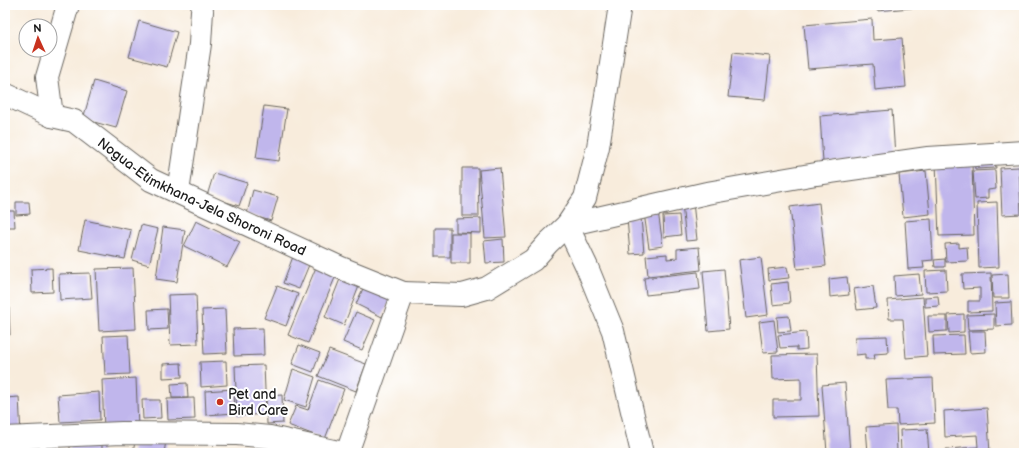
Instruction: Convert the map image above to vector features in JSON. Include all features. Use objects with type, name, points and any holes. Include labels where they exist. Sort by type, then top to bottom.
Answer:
[{"type":"street","points":[[52,116],[47,77],[68,5]]},
{"type":"street","points":[[347,453],[403,293],[462,295],[487,288],[534,260],[548,243],[567,225],[585,198],[598,146],[620,5]]},
{"type":"street","points":[[178,192],[200,44],[202,11]]},
{"type":"street","name":"Nogua-Etimkhana-Jela Shoroni Road","points":[[5,94],[52,116],[74,121],[151,180],[341,268],[403,293]]},
{"type":"street","points":[[567,225],[707,193],[816,174],[928,158],[1024,152]]},
{"type":"street","points":[[567,225],[587,267],[612,331],[642,453]]},
{"type":"street","points":[[5,438],[122,433],[237,434],[270,437],[342,453]]},
{"type":"building","points":[[876,5],[933,5],[933,6],[877,11]]},
{"type":"building","points":[[872,19],[873,40],[902,38],[906,87],[875,90],[873,64],[808,69],[804,25]]},
{"type":"building","points":[[139,21],[177,32],[167,67],[129,57]]},
{"type":"building","points":[[733,52],[770,56],[765,100],[728,97]]},
{"type":"building","points":[[94,81],[127,91],[116,128],[83,119]]},
{"type":"building","points":[[264,106],[287,109],[279,161],[256,158]]},
{"type":"building","points":[[892,110],[895,156],[823,162],[820,116]]},
{"type":"building","points":[[995,160],[996,168],[975,169],[974,161]]},
{"type":"building","points":[[972,162],[974,235],[939,236],[936,163]]},
{"type":"building","points":[[1019,167],[1021,214],[1002,215],[1000,168]]},
{"type":"building","points":[[462,168],[478,168],[479,216],[462,216]]},
{"type":"building","points":[[500,168],[506,237],[485,238],[479,170]]},
{"type":"building","points":[[995,170],[996,189],[988,190],[988,198],[975,199],[973,171]]},
{"type":"building","points":[[1022,170],[1024,170],[1024,183],[1023,183]]},
{"type":"building","points":[[926,171],[930,214],[903,217],[899,174]]},
{"type":"building","points":[[214,173],[247,183],[239,206],[207,196]]},
{"type":"building","points":[[253,190],[278,197],[271,221],[247,214]]},
{"type":"building","points":[[16,202],[29,202],[30,214],[16,215]]},
{"type":"building","points":[[693,202],[697,240],[686,241],[682,204]]},
{"type":"building","points":[[997,202],[999,267],[979,268],[977,203]]},
{"type":"building","points":[[819,203],[826,266],[797,269],[790,207]]},
{"type":"building","points":[[5,211],[14,211],[15,227],[5,227]]},
{"type":"building","points":[[658,211],[663,246],[649,248],[644,213]]},
{"type":"building","points":[[679,215],[681,235],[664,237],[663,216]]},
{"type":"building","points":[[641,217],[644,253],[630,254],[627,218]]},
{"type":"building","points":[[481,218],[481,233],[456,232],[456,219]]},
{"type":"building","points":[[931,219],[933,260],[923,261],[924,268],[908,269],[905,221]]},
{"type":"building","points":[[85,220],[131,230],[125,259],[79,250]]},
{"type":"building","points":[[196,221],[240,242],[227,267],[184,246]]},
{"type":"building","points":[[141,225],[158,229],[149,265],[132,260]]},
{"type":"building","points":[[163,227],[185,230],[177,282],[156,279]]},
{"type":"building","points":[[435,228],[450,228],[450,257],[435,257]]},
{"type":"building","points":[[451,233],[470,233],[470,263],[451,263]]},
{"type":"building","points":[[503,239],[504,262],[486,263],[484,241]]},
{"type":"building","points":[[959,243],[959,248],[967,247],[968,261],[946,262],[945,244]]},
{"type":"building","points":[[699,247],[701,270],[648,276],[646,256],[667,254],[667,259],[677,258],[677,249]]},
{"type":"building","points":[[294,254],[311,260],[299,289],[283,283]]},
{"type":"building","points":[[761,257],[768,315],[746,318],[739,260]]},
{"type":"building","points":[[945,259],[945,267],[935,267],[934,260]]},
{"type":"building","points":[[319,260],[339,268],[308,343],[288,335]]},
{"type":"building","points":[[787,267],[789,278],[769,280],[768,269]]},
{"type":"building","points":[[52,268],[53,292],[32,293],[31,269]]},
{"type":"building","points":[[133,268],[136,329],[99,331],[96,269]]},
{"type":"building","points":[[724,269],[729,329],[708,331],[703,271]]},
{"type":"building","points":[[946,270],[947,291],[926,292],[925,271]]},
{"type":"building","points":[[698,272],[700,289],[646,295],[644,278]]},
{"type":"building","points":[[90,273],[92,298],[60,300],[59,274]]},
{"type":"building","points":[[991,273],[992,311],[968,312],[968,301],[980,301],[980,288],[963,289],[962,274]]},
{"type":"building","points":[[342,274],[361,281],[344,325],[325,317]]},
{"type":"building","points":[[919,274],[921,294],[895,296],[894,276]]},
{"type":"building","points":[[1008,274],[1009,298],[993,298],[992,275]]},
{"type":"building","points":[[847,277],[849,295],[830,297],[829,279]]},
{"type":"building","points":[[366,282],[393,295],[382,317],[356,304]]},
{"type":"building","points":[[788,282],[790,303],[773,305],[771,284]]},
{"type":"building","points":[[277,286],[298,294],[286,326],[264,318]]},
{"type":"building","points":[[873,286],[876,308],[857,310],[854,289]]},
{"type":"building","points":[[196,294],[198,344],[170,345],[168,295]]},
{"type":"building","points":[[938,296],[939,306],[925,307],[925,297]]},
{"type":"building","points":[[923,297],[927,356],[906,358],[903,319],[889,319],[888,300]]},
{"type":"building","points":[[1011,302],[1012,325],[996,326],[995,303]]},
{"type":"building","points":[[9,308],[10,335],[5,335],[5,309]]},
{"type":"building","points":[[167,309],[168,329],[149,330],[148,310]]},
{"type":"building","points":[[225,309],[227,353],[204,354],[202,310]]},
{"type":"building","points":[[356,312],[375,320],[362,350],[343,342]]},
{"type":"building","points":[[964,314],[964,332],[949,333],[948,315]]},
{"type":"building","points":[[994,314],[994,329],[968,330],[967,315]]},
{"type":"building","points":[[789,316],[791,331],[778,332],[777,317]]},
{"type":"building","points":[[928,316],[947,316],[947,331],[929,332]]},
{"type":"building","points":[[774,320],[778,352],[763,353],[759,322]]},
{"type":"building","points":[[263,328],[264,355],[234,356],[233,329]]},
{"type":"building","points":[[968,331],[985,331],[986,352],[970,353]]},
{"type":"building","points":[[806,332],[807,349],[797,350],[797,347],[780,348],[778,335]]},
{"type":"building","points":[[128,335],[130,374],[105,375],[103,336]]},
{"type":"building","points":[[964,335],[965,354],[934,355],[933,336]]},
{"type":"building","points":[[887,336],[888,353],[874,354],[875,359],[865,359],[865,354],[856,355],[855,337]]},
{"type":"building","points":[[299,345],[320,353],[313,372],[292,364]]},
{"type":"building","points":[[329,350],[366,364],[356,391],[318,376]]},
{"type":"building","points":[[817,354],[819,416],[773,417],[773,400],[801,400],[801,378],[773,379],[772,355]]},
{"type":"building","points":[[226,361],[227,385],[201,387],[200,362]]},
{"type":"building","points":[[181,363],[182,377],[163,378],[163,364]]},
{"type":"building","points":[[264,365],[266,414],[237,416],[235,366]]},
{"type":"building","points":[[293,369],[315,377],[306,407],[284,400]]},
{"type":"building","points":[[136,378],[138,428],[104,429],[102,380]]},
{"type":"building","points":[[933,378],[935,423],[898,425],[897,410],[888,410],[886,380]]},
{"type":"building","points":[[319,380],[344,389],[325,439],[288,425],[296,406],[308,410]]},
{"type":"building","points":[[187,383],[188,398],[172,398],[171,384]]},
{"type":"building","points":[[845,383],[850,453],[827,453],[822,385]]},
{"type":"building","name":"Pet and Bird Care","points":[[234,389],[235,413],[206,415],[205,391]]},
{"type":"building","points":[[99,392],[100,420],[60,422],[58,395]]},
{"type":"building","points":[[282,395],[283,423],[267,424],[266,396]]},
{"type":"building","points":[[19,397],[21,435],[5,436],[5,398]]},
{"type":"building","points":[[194,398],[195,419],[168,420],[167,399]]},
{"type":"building","points":[[142,400],[160,400],[161,418],[143,419]]},
{"type":"building","points":[[987,408],[990,453],[947,453],[946,449],[978,447],[977,435],[945,437],[944,411]]},
{"type":"building","points":[[896,425],[897,453],[868,453],[866,427]]},
{"type":"building","points":[[927,429],[929,453],[901,453],[900,430]]},
{"type":"building","points":[[136,436],[166,441],[164,453],[133,453]]},
{"type":"building","points":[[102,443],[102,453],[70,453],[70,444]]},
{"type":"building","points":[[5,446],[11,446],[11,453],[5,453]]},
{"type":"place","name":"Pet and Bird Care","points":[[220,402]]}]
